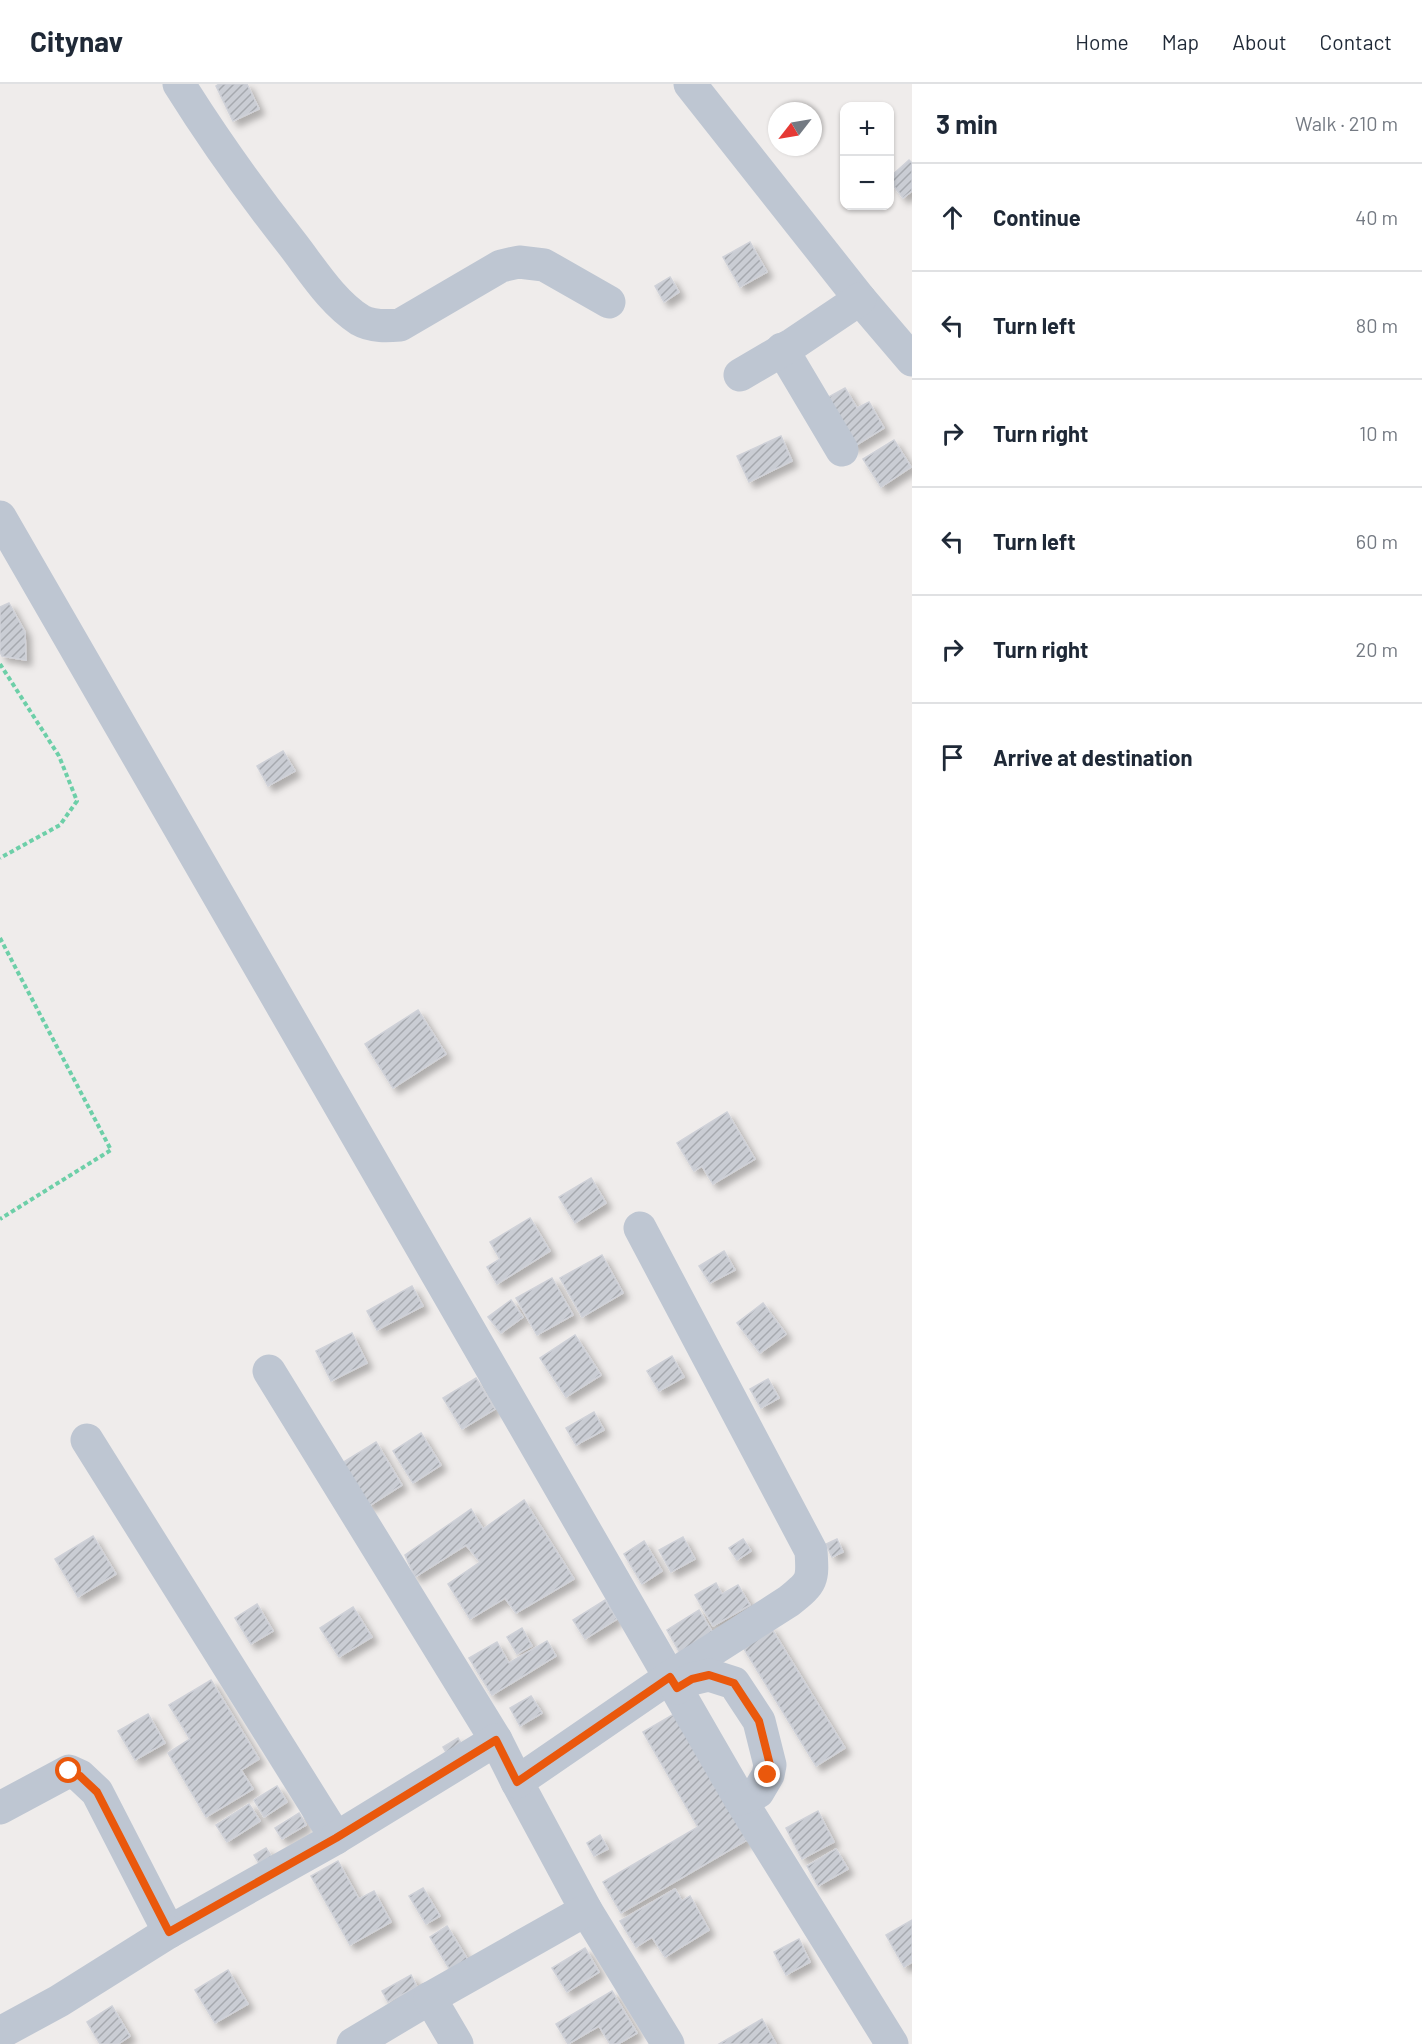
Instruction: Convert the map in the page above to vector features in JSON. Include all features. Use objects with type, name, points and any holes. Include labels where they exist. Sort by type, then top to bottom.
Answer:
[{"type":"street","points":[[178,84],[213,140],[328,292],[361,321],[382,326],[400,325],[501,266],[519,262],[544,265],[609,302]]},
{"type":"street","points":[[690,84],[912,360]]},
{"type":"street","points":[[740,375],[860,298]]},
{"type":"street","points":[[782,349],[842,450]]},
{"type":"street","points":[[0,517],[740,1799],[892,2044]]},
{"type":"street","points":[[517,1782],[674,1682],[804,1590],[813,1577],[811,1551],[640,1228]]},
{"type":"street","points":[[269,1371],[496,1740],[586,1910],[668,2044]]},
{"type":"street","points":[[87,1440],[336,1838]]},
{"type":"street","points":[[674,1682],[709,1675],[734,1683],[759,1721],[770,1765],[768,1775],[758,1791],[740,1799]]},
{"type":"street","points":[[0,2033],[59,2001],[169,1932],[336,1838],[496,1740]]},
{"type":"street","points":[[0,1808],[69,1771],[80,1776],[97,1792],[169,1932]]},
{"type":"street","points":[[353,2044],[586,1910]]},
{"type":"street","points":[[430,1998],[457,2044]]},
{"type":"path","points":[[0,664],[59,756],[78,801],[60,825],[0,858]]},
{"type":"path","points":[[0,938],[111,1150],[0,1219]]},
{"type":"building","points":[[219,84],[247,84],[259,109],[233,121],[216,86]]},
{"type":"building","points":[[909,160],[912,163],[912,191],[903,198],[894,186],[894,173]]},
{"type":"building","points":[[750,242],[767,272],[740,287],[723,257]]},
{"type":"building","points":[[670,277],[679,292],[664,302],[655,286]]},
{"type":"building","points":[[845,388],[857,408],[869,402],[884,428],[853,447],[825,399]]},
{"type":"building","points":[[781,436],[792,461],[749,482],[737,456]]},
{"type":"building","points":[[894,440],[911,467],[881,487],[863,459]]},
{"type":"building","points":[[9,603],[25,632],[26,660],[2,656],[0,652],[0,607]]},
{"type":"building","points":[[283,751],[295,771],[268,786],[257,766]]},
{"type":"building","points":[[418,1010],[446,1054],[393,1088],[365,1044]]},
{"type":"building","points":[[727,1112],[755,1159],[713,1184],[702,1166],[694,1171],[677,1143]]},
{"type":"building","points":[[591,1178],[606,1203],[575,1223],[559,1197]]},
{"type":"building","points":[[530,1218],[550,1251],[497,1284],[487,1267],[500,1259],[490,1242]]},
{"type":"building","points":[[724,1251],[735,1270],[710,1283],[699,1266]]},
{"type":"building","points":[[602,1255],[623,1293],[582,1317],[560,1278]]},
{"type":"building","points":[[552,1278],[573,1315],[537,1335],[516,1298]]},
{"type":"building","points":[[412,1286],[423,1306],[377,1330],[367,1311]]},
{"type":"building","points":[[511,1300],[523,1317],[501,1333],[488,1317]]},
{"type":"building","points":[[763,1303],[786,1334],[760,1353],[737,1323]]},
{"type":"building","points":[[352,1333],[367,1363],[331,1381],[316,1351]]},
{"type":"building","points":[[575,1335],[601,1375],[566,1397],[540,1358]]},
{"type":"building","points":[[672,1356],[684,1377],[659,1391],[647,1371]]},
{"type":"building","points":[[476,1378],[495,1409],[462,1429],[443,1398]]},
{"type":"building","points":[[768,1379],[779,1398],[761,1408],[750,1389]]},
{"type":"building","points":[[594,1412],[604,1430],[576,1445],[566,1428]]},
{"type":"building","points":[[421,1433],[441,1465],[413,1483],[393,1451]]},
{"type":"building","points":[[376,1442],[402,1485],[369,1506],[342,1463]]},
{"type":"building","points":[[524,1500],[574,1579],[516,1613],[505,1598],[470,1619],[448,1584],[480,1562],[466,1545],[415,1577],[405,1555],[471,1509],[483,1529]]},
{"type":"building","points":[[93,1536],[116,1574],[78,1597],[55,1559]]},
{"type":"building","points":[[683,1537],[695,1559],[671,1572],[659,1550]]},
{"type":"building","points":[[743,1539],[751,1551],[737,1560],[729,1548]]},
{"type":"building","points":[[837,1539],[843,1552],[832,1557],[826,1544]]},
{"type":"building","points":[[644,1541],[662,1571],[642,1584],[624,1554]]},
{"type":"building","points":[[716,1583],[722,1594],[738,1585],[750,1605],[713,1626],[695,1595]]},
{"type":"building","points":[[605,1600],[617,1619],[585,1639],[573,1620]]},
{"type":"building","points":[[257,1604],[273,1631],[251,1644],[235,1618]]},
{"type":"building","points":[[353,1607],[372,1637],[339,1657],[320,1628]]},
{"type":"building","points":[[699,1610],[713,1633],[680,1653],[667,1630]]},
{"type":"building","points":[[770,1626],[845,1748],[816,1766],[741,1644]]},
{"type":"building","points":[[522,1628],[532,1646],[517,1654],[507,1637]]},
{"type":"building","points":[[547,1641],[556,1656],[492,1695],[469,1658],[497,1642],[509,1663]]},
{"type":"building","points":[[211,1680],[259,1759],[241,1770],[253,1789],[206,1817],[168,1753],[190,1739],[169,1705]]},
{"type":"building","points":[[531,1696],[542,1713],[520,1726],[510,1708]]},
{"type":"building","points":[[148,1714],[165,1743],[135,1760],[118,1731]]},
{"type":"building","points":[[674,1714],[747,1840],[621,1913],[603,1882],[698,1827],[643,1732]]},
{"type":"building","points":[[458,1738],[465,1750],[450,1759],[443,1747]]},
{"type":"building","points":[[277,1786],[287,1802],[264,1817],[254,1800]]},
{"type":"building","points":[[249,1804],[260,1821],[227,1842],[216,1825]]},
{"type":"building","points":[[818,1811],[834,1842],[802,1859],[786,1828]]},
{"type":"building","points":[[299,1813],[306,1825],[282,1839],[275,1828]]},
{"type":"building","points":[[600,1835],[608,1849],[594,1856],[587,1843]]},
{"type":"building","points":[[266,1848],[277,1865],[264,1872],[254,1855]]},
{"type":"building","points":[[836,1849],[848,1869],[818,1886],[807,1866]]},
{"type":"building","points":[[338,1861],[359,1899],[374,1891],[391,1922],[350,1945],[311,1876]]},
{"type":"building","points":[[423,1888],[440,1916],[426,1924],[409,1896]]},
{"type":"building","points":[[675,1889],[682,1901],[690,1896],[709,1930],[665,1957],[652,1937],[636,1947],[620,1921]]},
{"type":"building","points":[[912,1920],[912,1962],[904,1967],[886,1935]]},
{"type":"building","points":[[447,1926],[468,1960],[450,1970],[430,1937]]},
{"type":"building","points":[[799,1939],[810,1962],[786,1975],[774,1952]]},
{"type":"building","points":[[585,1948],[599,1972],[567,1992],[552,1968]]},
{"type":"building","points":[[228,1970],[248,2004],[215,2023],[195,1990]]},
{"type":"building","points":[[411,1975],[417,1987],[388,2002],[382,1991]]},
{"type":"building","points":[[612,1991],[637,2033],[618,2044],[610,2044],[599,2026],[568,2044],[556,2024]]},
{"type":"building","points":[[112,2006],[130,2036],[118,2044],[100,2044],[87,2022]]},
{"type":"building","points":[[762,2019],[776,2044],[719,2044]]},
{"type":"route","points":[[69,1771],[80,1776],[97,1792],[169,1932],[336,1838],[496,1740],[517,1782],[670,1677],[677,1688],[692,1679],[709,1675],[734,1683],[759,1721],[770,1765],[768,1775]]}]
